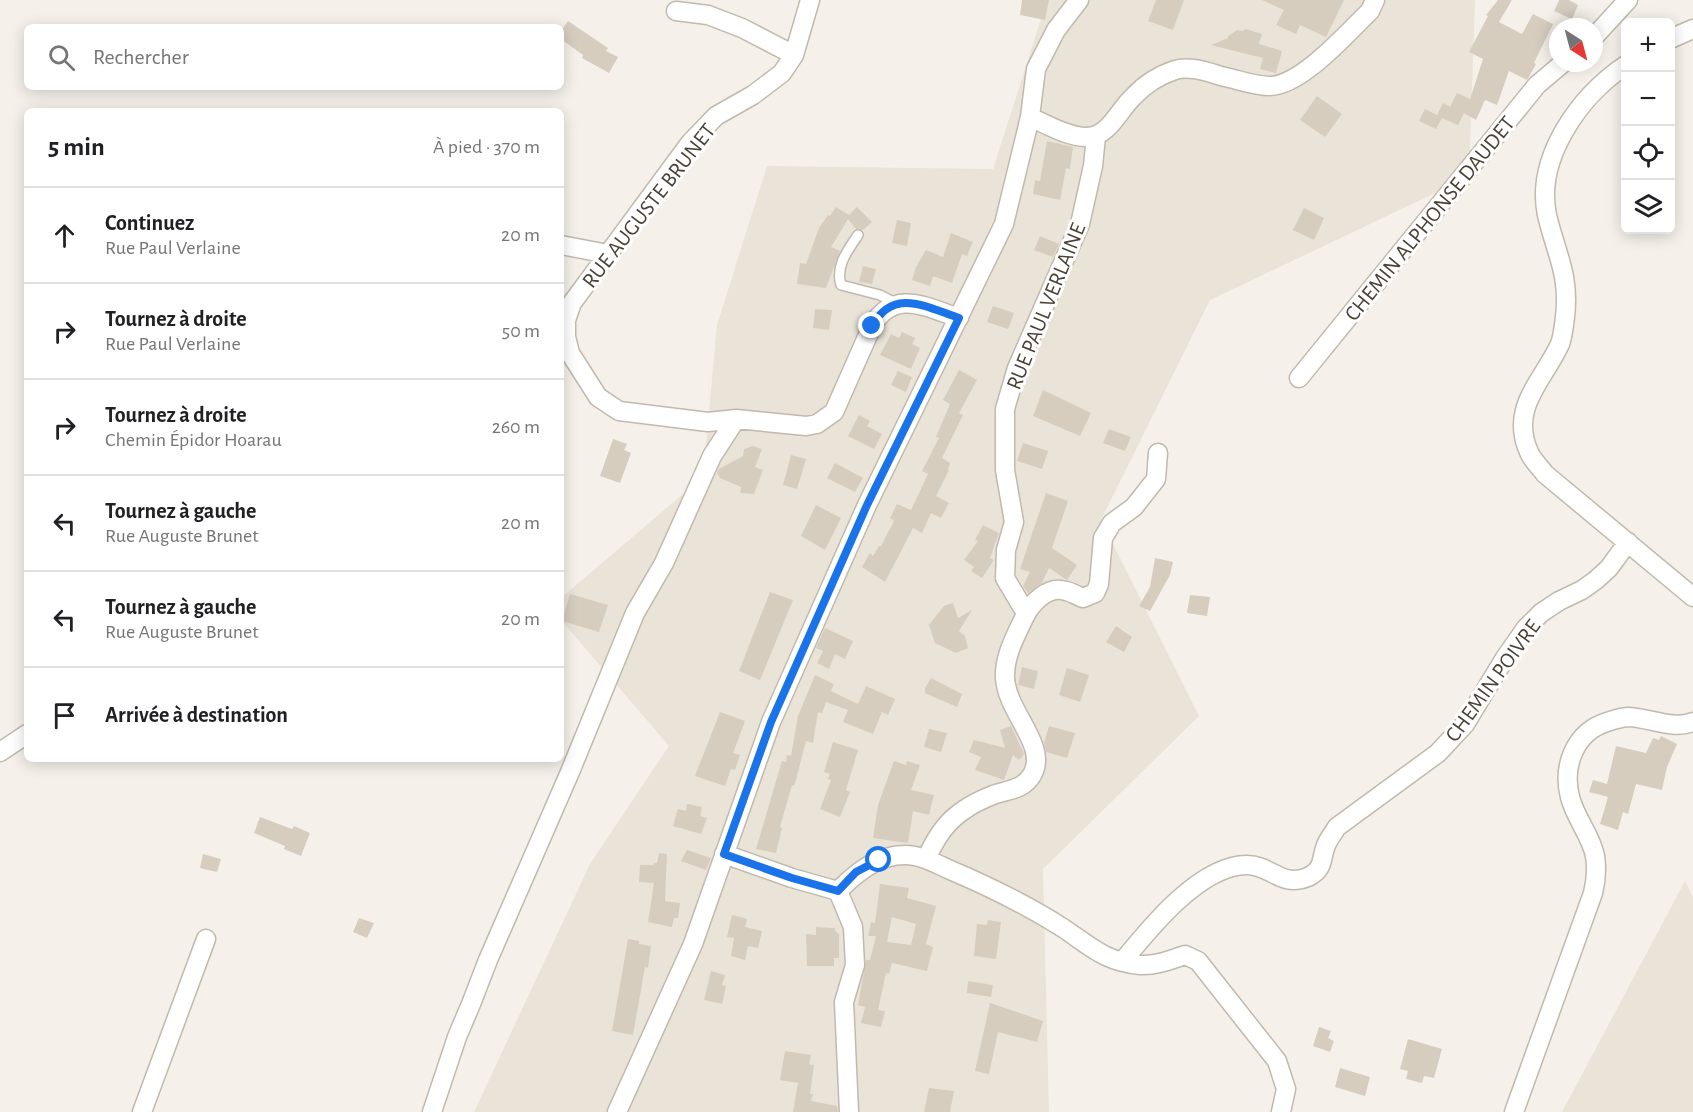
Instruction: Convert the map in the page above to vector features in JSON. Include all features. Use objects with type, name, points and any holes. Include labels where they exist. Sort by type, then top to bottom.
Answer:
[{"type":"street","name":"RUE AUGUSTE BRUNET","points":[[810,0],[794,55],[782,73],[753,95],[717,116],[690,143],[572,303],[566,320],[566,337],[570,353],[598,397],[619,411],[708,422],[736,419],[806,426],[817,424],[834,412],[878,316],[897,304]]},
{"type":"street","points":[[617,1112],[693,944],[776,711],[867,505],[1004,224],[1030,117],[1036,69],[1056,30],[1079,0]]},
{"type":"street","points":[[1030,117],[1075,135],[1096,136],[1112,123],[1133,97],[1154,80],[1178,69],[1197,70],[1259,85],[1284,84],[1295,79],[1370,11],[1375,0]]},
{"type":"street","points":[[1603,28],[1628,0]]},
{"type":"street","points":[[676,11],[708,15],[742,28],[794,55]]},
{"type":"street","points":[[1675,37],[1693,29]]},
{"type":"street","points":[[1621,69],[1593,93],[1573,116],[1558,141],[1547,179],[1547,213],[1567,288],[1565,316],[1561,342],[1531,393],[1524,414],[1523,435],[1529,454],[1545,474],[1693,597]]},
{"type":"street","name":"CHEMIN ALPHONSE DAUDET","points":[[1299,378],[1537,85],[1552,72]]},
{"type":"street","name":"RUE PAUL VERLAINE","points":[[1026,613],[1005,578],[1006,550],[1014,522],[1005,470],[1005,409],[1017,368],[1080,224],[1093,166],[1096,136]]},
{"type":"street","points":[[564,246],[608,254]]},
{"type":"street","points":[[897,304],[909,302],[920,304],[959,318]]},
{"type":"street","points":[[432,1112],[457,1037],[488,960],[570,772],[635,613],[664,563],[711,456],[736,419]]},
{"type":"street","points":[[926,859],[939,832],[963,810],[993,795],[1015,789],[1031,776],[1036,767],[1035,746],[1009,699],[1005,678],[1007,658],[1026,613],[1044,594],[1051,591],[1067,591],[1083,598],[1095,593],[1099,584],[1103,538],[1112,524],[1134,507],[1156,479],[1158,453]]},
{"type":"street","name":"CHEMIN POIVRE","points":[[1123,961],[1156,920],[1212,875],[1246,865],[1263,868],[1283,880],[1295,880],[1308,876],[1318,869],[1324,861],[1326,844],[1338,827],[1438,753],[1465,724],[1526,628],[1558,601],[1582,590],[1596,580],[1609,568],[1628,542]]},
{"type":"street","points":[[1514,1112],[1596,880],[1595,854],[1570,798],[1568,765],[1575,746],[1588,732],[1604,723],[1628,717],[1680,725],[1693,722]]},
{"type":"street","points":[[0,752],[24,736]]},
{"type":"street","points":[[724,854],[792,878],[838,891]]},
{"type":"street","points":[[838,891],[856,872],[879,860],[905,855],[926,859],[990,886],[1063,928],[1097,953],[1141,965],[1158,964],[1185,955],[1198,960],[1277,1061],[1286,1089],[1281,1112]]},
{"type":"street","points":[[838,891],[853,927],[855,956],[855,965],[844,1002],[849,1112]]},
{"type":"street","points":[[142,1112],[206,939]]},
{"type":"lane","points":[[858,235],[847,250],[840,268],[838,276],[842,285],[880,295],[897,304]]},
{"type":"shaded area","points":[[1047,0],[1475,0],[1469,177],[1210,300],[1101,520],[1199,716],[1043,869],[1049,1112],[474,1112],[590,864],[669,746],[564,624],[564,595],[703,477],[717,325],[767,166],[993,169]]},
{"type":"shaded area","points":[[1685,881],[1693,897],[1693,1112],[1562,1112]]},
{"type":"building","points":[[1022,0],[1049,0],[1045,20],[1020,15]]},
{"type":"building","points":[[1156,0],[1184,0],[1173,30],[1148,21]]},
{"type":"building","points":[[1262,0],[1344,0],[1326,37],[1300,25],[1296,34],[1276,25],[1284,10]]},
{"type":"building","points":[[1498,0],[1512,0],[1499,22],[1522,34],[1533,14],[1549,22],[1549,32],[1529,77],[1527,80],[1509,71],[1497,105],[1485,100],[1476,120],[1464,113],[1458,125],[1442,118],[1436,129],[1419,121],[1425,109],[1437,115],[1443,103],[1450,107],[1457,93],[1470,99],[1483,59],[1469,52],[1488,16],[1486,15]]},
{"type":"building","points":[[1559,0],[1569,0],[1578,5],[1572,18],[1554,11]]},
{"type":"building","points":[[568,21],[608,48],[606,51],[618,57],[609,73],[582,58],[583,55],[564,41],[564,27]]},
{"type":"building","points":[[1246,29],[1262,34],[1259,44],[1282,51],[1276,73],[1260,69],[1263,58],[1211,45],[1228,38],[1237,30]]},
{"type":"building","points":[[1317,96],[1342,114],[1325,137],[1300,120]]},
{"type":"building","points":[[1047,141],[1073,147],[1070,169],[1066,168],[1060,200],[1033,194],[1035,180],[1040,181]]},
{"type":"building","points":[[836,207],[849,215],[857,207],[872,222],[863,230],[856,229],[848,219],[831,247],[840,251],[826,288],[797,284],[800,263],[806,264],[819,228]]},
{"type":"building","points":[[1304,208],[1324,218],[1314,240],[1293,230]]},
{"type":"building","points":[[897,220],[911,223],[907,246],[892,243]]},
{"type":"building","points":[[951,233],[973,242],[967,256],[962,254],[952,283],[933,276],[930,286],[912,280],[916,267],[926,250],[943,257]]},
{"type":"building","points":[[1040,236],[1059,244],[1053,257],[1034,250]]},
{"type":"building","points":[[863,266],[876,269],[872,284],[859,282]]},
{"type":"building","points":[[993,306],[1014,313],[1008,329],[987,322]]},
{"type":"building","points":[[815,309],[832,310],[829,330],[813,328]]},
{"type":"building","points":[[902,332],[915,338],[912,344],[920,348],[911,369],[880,355],[891,334],[899,338]]},
{"type":"building","points":[[959,370],[977,380],[959,413],[963,415],[942,458],[950,463],[949,470],[936,496],[949,503],[941,518],[931,513],[922,533],[913,528],[885,582],[862,567],[870,553],[873,556],[881,546],[894,521],[890,518],[897,504],[911,510],[928,474],[922,471],[939,438],[936,437],[950,404],[943,400]]},
{"type":"building","points":[[898,371],[912,377],[906,392],[891,385]]},
{"type":"building","points":[[1043,390],[1091,413],[1080,436],[1033,416]]},
{"type":"building","points":[[859,415],[870,421],[867,426],[882,434],[874,449],[848,436]]},
{"type":"building","points":[[1109,429],[1131,437],[1125,451],[1103,443]]},
{"type":"building","points":[[613,439],[627,444],[624,450],[631,453],[620,483],[600,476]]},
{"type":"building","points":[[1023,443],[1048,451],[1042,469],[1017,461]]},
{"type":"building","points":[[753,446],[762,449],[755,467],[763,470],[754,494],[740,493],[741,487],[720,478],[717,473],[719,469],[743,456],[744,449]]},
{"type":"building","points":[[791,455],[806,459],[797,489],[783,485]]},
{"type":"building","points":[[835,463],[863,478],[855,492],[827,478]]},
{"type":"building","points":[[1046,493],[1068,501],[1052,548],[1077,565],[1067,580],[1049,568],[1042,583],[1028,593],[1023,586],[1030,572],[1020,569]]},
{"type":"building","points":[[816,505],[841,518],[825,550],[801,536]]},
{"type":"building","points":[[983,525],[999,533],[990,558],[994,560],[982,578],[971,571],[974,567],[964,560],[978,541],[975,540]]},
{"type":"building","points":[[1155,558],[1173,562],[1170,575],[1150,611],[1139,606],[1150,587]]},
{"type":"building","points":[[770,592],[793,600],[760,680],[739,671]]},
{"type":"building","points":[[570,594],[608,605],[599,632],[564,622]]},
{"type":"building","points":[[1190,595],[1210,597],[1207,616],[1187,613]]},
{"type":"building","points":[[953,603],[958,618],[972,610],[959,631],[965,636],[968,648],[956,653],[935,643],[929,625],[944,606]]},
{"type":"building","points":[[1116,626],[1132,637],[1124,652],[1106,642]]},
{"type":"building","points":[[825,628],[853,641],[845,659],[835,654],[829,669],[817,663],[823,651],[816,648]]},
{"type":"building","points":[[1022,667],[1038,671],[1034,689],[1018,685]]},
{"type":"building","points":[[1067,668],[1089,675],[1080,702],[1059,695]]},
{"type":"building","points":[[815,675],[834,684],[831,691],[858,704],[866,686],[895,699],[888,715],[882,712],[873,734],[843,722],[848,710],[826,702],[822,713],[818,712],[813,743],[806,741],[780,827],[782,828],[776,853],[756,849],[782,761],[786,762],[787,755],[791,756],[798,716]]},
{"type":"building","points":[[931,678],[962,694],[957,707],[925,693],[925,688]]},
{"type":"building","points":[[720,712],[745,721],[733,753],[740,755],[735,770],[731,769],[725,786],[695,776]]},
{"type":"building","points":[[1011,726],[1024,754],[1019,760],[1013,755],[1004,780],[975,770],[981,757],[969,752],[974,740],[1005,748],[1000,730]]},
{"type":"building","points":[[1049,726],[1075,733],[1067,758],[1046,752],[1044,743]]},
{"type":"building","points":[[929,729],[947,733],[941,752],[924,747]]},
{"type":"building","points":[[1661,736],[1677,744],[1667,767],[1662,790],[1636,784],[1628,814],[1623,812],[1618,830],[1600,824],[1608,797],[1589,792],[1593,780],[1607,784],[1616,746],[1646,753],[1653,738],[1659,740]]},
{"type":"building","points":[[833,742],[858,750],[846,790],[850,792],[840,817],[820,809],[831,780],[828,779],[830,774],[824,772]]},
{"type":"building","points":[[894,761],[906,765],[907,761],[920,765],[911,790],[934,795],[929,815],[913,811],[908,843],[873,838],[878,805]]},
{"type":"building","points":[[687,804],[702,807],[700,816],[707,818],[701,834],[673,826],[678,809],[686,811]]},
{"type":"building","points":[[260,817],[310,833],[301,856],[284,849],[285,846],[254,833]]},
{"type":"building","points":[[687,850],[711,858],[706,870],[681,861]]},
{"type":"building","points":[[659,853],[667,854],[665,901],[680,903],[678,918],[674,918],[672,927],[648,922],[654,883],[639,882],[640,865],[654,865],[657,863]]},
{"type":"building","points":[[203,854],[221,859],[217,872],[200,868]]},
{"type":"building","points":[[880,884],[909,888],[907,898],[936,906],[926,944],[933,947],[927,971],[892,963],[889,974],[886,973],[878,1010],[885,1011],[881,1027],[861,1023],[865,1007],[858,1005],[866,960],[870,960],[876,936],[868,936],[871,922],[875,923]],"holes":[[[892,917],[916,924],[911,945],[887,942]]]},
{"type":"building","points":[[732,915],[747,919],[745,927],[762,931],[758,948],[748,946],[745,960],[731,956],[734,938],[727,937]]},
{"type":"building","points":[[359,918],[374,923],[367,938],[353,932]]},
{"type":"building","points":[[988,920],[1001,922],[996,959],[974,956],[977,924],[987,925]]},
{"type":"building","points":[[816,927],[835,928],[839,934],[839,958],[834,958],[834,966],[807,966],[806,934],[816,935]]},
{"type":"building","points":[[628,939],[651,946],[633,1035],[612,1031]]},
{"type":"building","points":[[711,971],[725,975],[722,985],[726,986],[722,1004],[704,1000]]},
{"type":"building","points":[[968,981],[993,985],[991,997],[967,993]]},
{"type":"building","points":[[990,1003],[1043,1021],[1037,1042],[998,1032],[989,1074],[975,1071]]},
{"type":"building","points":[[1319,1027],[1331,1031],[1328,1038],[1334,1041],[1330,1052],[1313,1046]]},
{"type":"building","points":[[1408,1039],[1442,1049],[1434,1078],[1424,1076],[1422,1083],[1406,1079],[1408,1071],[1400,1069]]},
{"type":"building","points":[[785,1051],[811,1055],[809,1064],[814,1065],[811,1101],[837,1106],[838,1112],[793,1112],[798,1083],[780,1080]]},
{"type":"building","points":[[1340,1068],[1370,1077],[1365,1096],[1335,1087]]},
{"type":"building","points":[[929,1088],[954,1091],[950,1112],[924,1112]]},
{"type":"route","points":[[872,326],[886,309],[909,302],[959,318],[867,505],[771,722],[724,854],[792,878],[838,891],[856,872],[879,860]]}]
